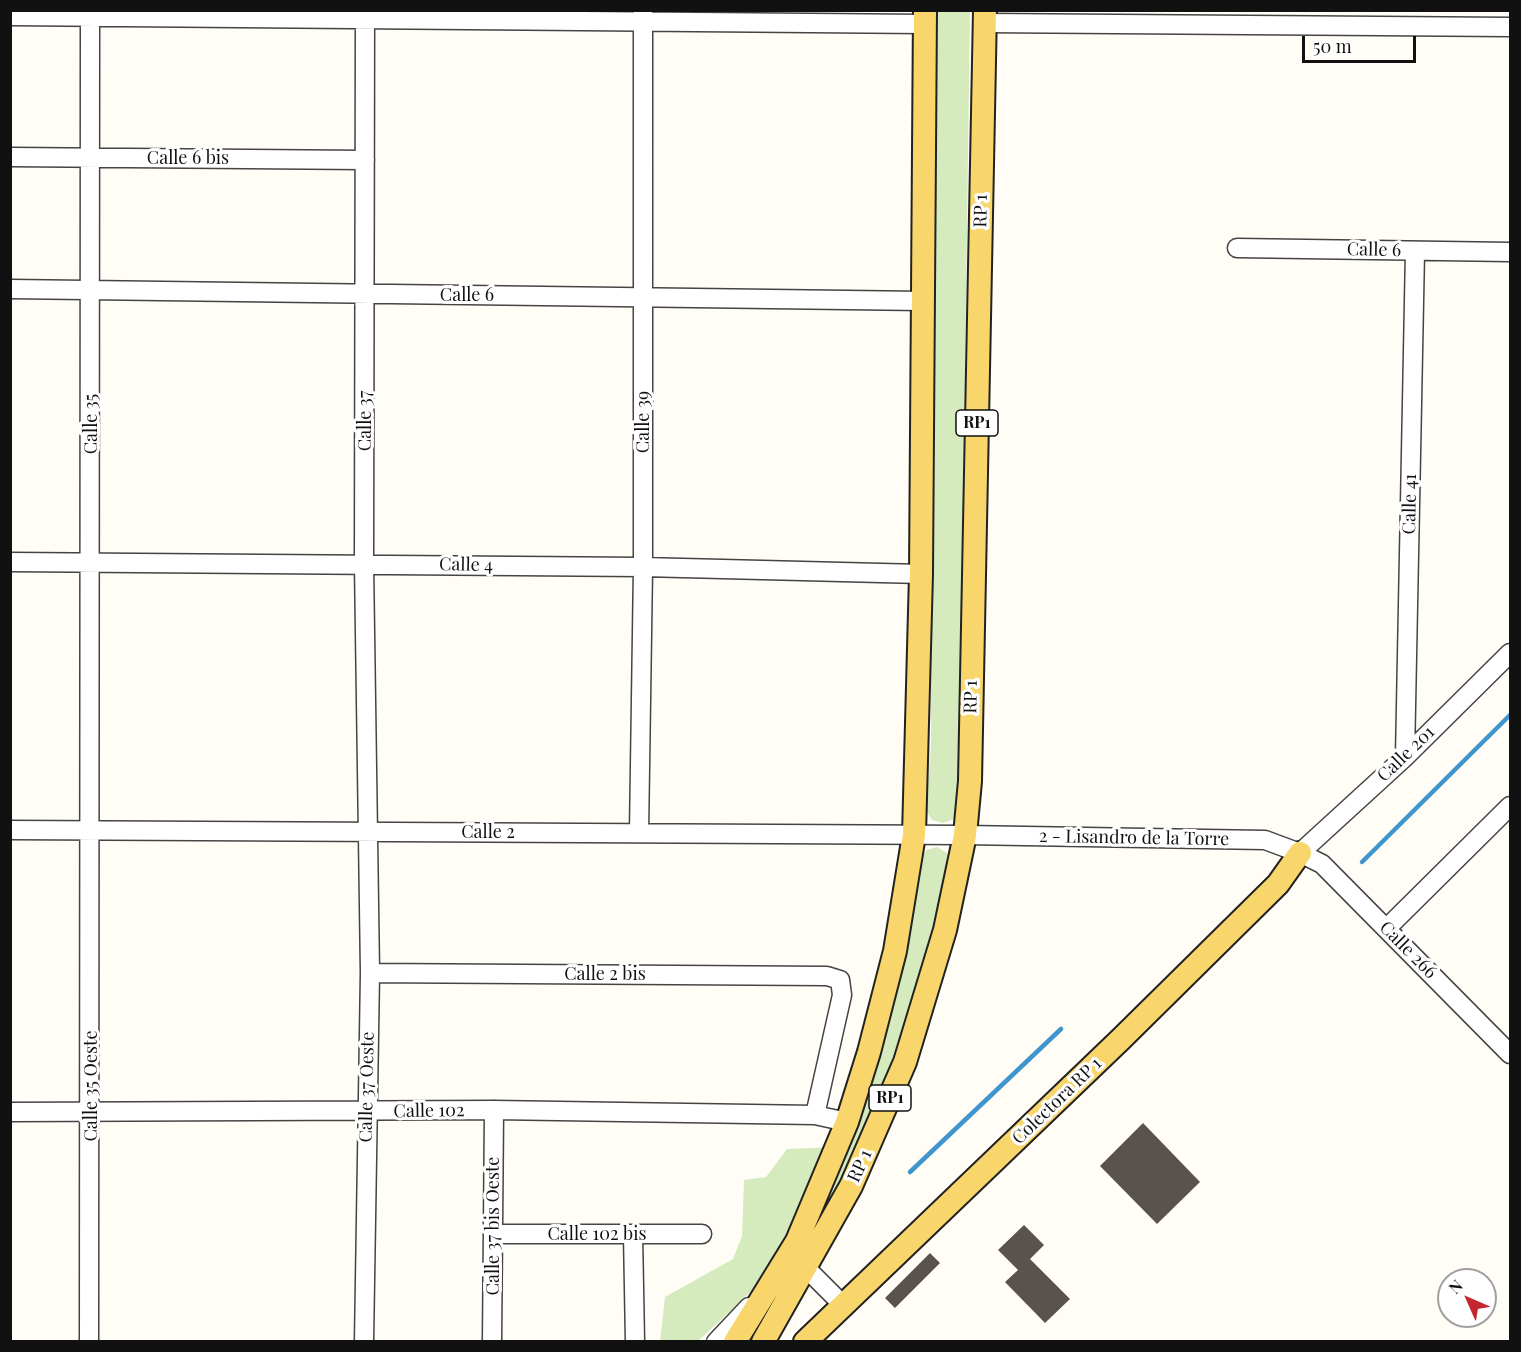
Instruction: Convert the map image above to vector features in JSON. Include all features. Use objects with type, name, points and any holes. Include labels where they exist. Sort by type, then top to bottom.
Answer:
[{"type":"main road","name":"RP 1","points":[[763,1341],[796,1264],[847,1122],[869,1052],[895,951],[914,835],[921,574],[925,17]]},
{"type":"main road","name":"RP 1","points":[[735,1341],[774,1279],[796,1264],[856,1176],[905,1062],[945,930],[965,835],[970,769],[985,17]]},
{"type":"main road","name":"Colectora RP 1","points":[[805,1341],[1278,884],[1300,853]]},
{"type":"street","points":[[10,16],[215,14],[925,17]]},
{"type":"street","name":"Calle 37","points":[[365,15],[364,564],[368,832]]},
{"type":"street","name":"Calle 39","points":[[639,833],[643,567],[643,16]]},
{"type":"street","name":"Calle 35","points":[[90,17],[91,830]]},
{"type":"street","points":[[985,17],[1510,27]]},
{"type":"street","name":"Calle 6 bis","points":[[10,157],[365,160]]},
{"type":"street","name":"Calle 6","points":[[1237,248],[1510,252]]},
{"type":"street","name":"Calle 41","points":[[1405,757],[1415,251]]},
{"type":"street","name":"Calle 6","points":[[10,289],[923,301]]},
{"type":"street","name":"Calle 4","points":[[10,562],[643,567],[921,574]]},
{"type":"street","name":"Calle 201","points":[[1300,853],[1405,757],[1510,653]]},
{"type":"street","points":[[1387,928],[1510,806]]},
{"type":"street","name":"Calle 2","points":[[10,830],[965,835]]},
{"type":"street","name":"Calle 35 Oeste","points":[[89,1341],[91,830]]},
{"type":"street","name":"Calle 37 Oeste","points":[[364,1341],[370,973],[368,832]]},
{"type":"street","name":"2 - Lisandro de la Torre","points":[[965,835],[1265,840],[1300,853]]},
{"type":"street","name":"Calle 266","points":[[1300,853],[1322,864],[1510,1054]]},
{"type":"street","name":"Calle 2 bis","points":[[370,973],[827,976],[840,980],[842,995],[815,1115]]},
{"type":"street","name":"Calle 102","points":[[10,1112],[494,1110],[815,1115],[847,1122]]},
{"type":"street","name":"Calle 37 bis Oeste","points":[[492,1341],[494,1110]]},
{"type":"street","name":"Calle 102 bis","points":[[493,1233],[702,1234]]},
{"type":"street","points":[[633,1234],[635,1341]]},
{"type":"street","points":[[796,1264],[843,1305]]},
{"type":"street","points":[[716,1341],[774,1279]]},
{"type":"green space","points":[[932,11],[970,11],[959,808],[954,819],[943,823],[932,820],[926,810],[931,746]]},
{"type":"green space","points":[[937,847],[947,853],[949,858],[931,946],[897,1059],[864,1138],[819,1228],[807,1225],[921,860],[926,850]]},
{"type":"green space","points":[[834,1147],[788,1239],[757,1286],[698,1341],[660,1342],[665,1297],[733,1259],[742,1236],[744,1180],[766,1177],[787,1149]]},
{"type":"building","points":[[1143,1123],[1200,1182],[1157,1224],[1100,1166]]},
{"type":"building","points":[[1024,1225],[1044,1245],[1030,1259],[1070,1299],[1045,1323],[1005,1282],[1018,1270],[998,1250]]},
{"type":"building","points":[[930,1253],[940,1263],[895,1308],[885,1298]]},
{"type":"waterway","points":[[1362,862],[1510,715]]},
{"type":"waterway","points":[[910,1172],[1061,1029]]}]
